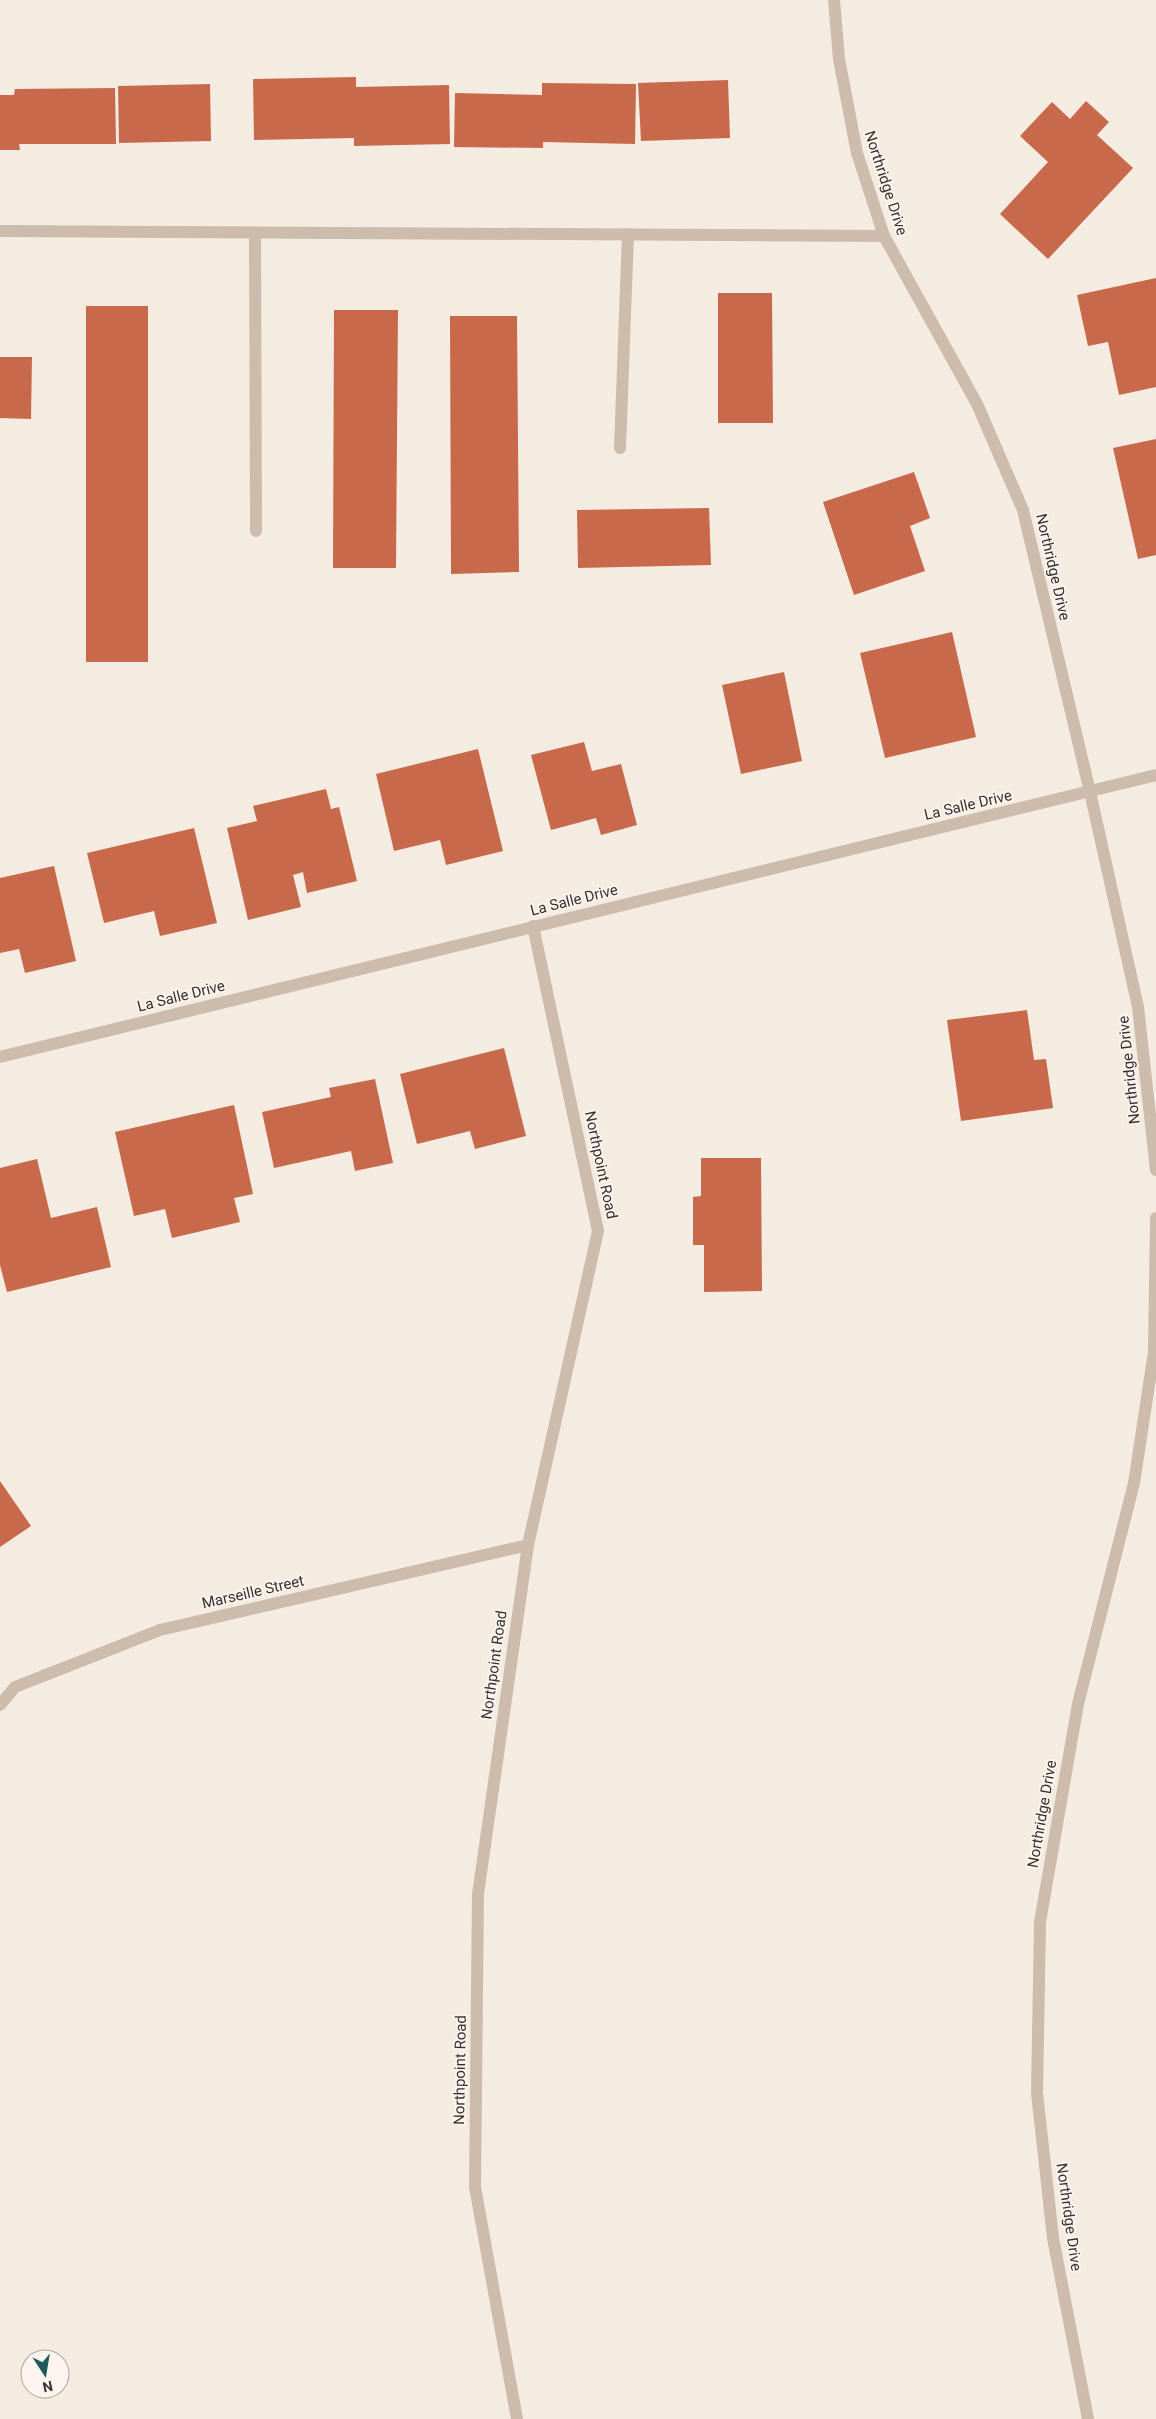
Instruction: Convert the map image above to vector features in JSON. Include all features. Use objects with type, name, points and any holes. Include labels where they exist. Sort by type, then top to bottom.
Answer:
[{"type":"street","name":"Northridge Drive","points":[[834,0],[839,59],[857,153],[884,236],[977,404],[1023,510],[1090,792],[1138,1007],[1156,1170]]},
{"type":"street","points":[[0,231],[884,236]]},
{"type":"street","points":[[255,233],[256,531]]},
{"type":"street","points":[[620,448],[628,234]]},
{"type":"street","name":"La Salle Drive","points":[[0,1056],[1156,776]]},
{"type":"street","name":"Northpoint Road","points":[[517,2419],[475,2187],[478,1904],[528,1545],[598,1231],[534,926]]},
{"type":"street","name":"Northridge Drive","points":[[1088,2419],[1053,2238],[1037,2093],[1040,1922],[1078,1704],[1134,1483],[1154,1352],[1156,1218]]},
{"type":"street","name":"Marseille Street","points":[[0,1705],[16,1687],[160,1630],[528,1545]]},
{"type":"building","points":[[356,77],[356,87],[449,85],[450,144],[354,146],[354,138],[254,140],[253,79]]},
{"type":"building","points":[[728,80],[730,138],[641,141],[638,83]]},
{"type":"building","points":[[542,83],[636,84],[635,144],[543,142],[543,148],[454,147],[455,93],[542,95]]},
{"type":"building","points":[[210,84],[211,141],[119,143],[118,86]]},
{"type":"building","points":[[115,88],[116,144],[19,144],[20,150],[0,150],[0,95],[14,95],[15,89]]},
{"type":"building","points":[[1086,101],[1109,122],[1097,135],[1133,168],[1048,259],[1000,214],[1048,162],[1020,136],[1052,102],[1070,119]]},
{"type":"building","points":[[1156,278],[1156,387],[1119,395],[1108,342],[1088,346],[1077,295]]},
{"type":"building","points":[[718,293],[772,293],[773,423],[718,423]]},
{"type":"building","points":[[86,306],[148,306],[148,662],[86,662]]},
{"type":"building","points":[[334,310],[398,310],[396,568],[333,568]]},
{"type":"building","points":[[450,316],[517,316],[519,572],[451,574]]},
{"type":"building","points":[[0,357],[32,357],[31,419],[0,418]]},
{"type":"building","points":[[1156,439],[1156,555],[1138,559],[1113,448]]},
{"type":"building","points":[[914,472],[930,518],[910,526],[925,571],[854,595],[823,502]]},
{"type":"building","points":[[709,508],[711,565],[578,568],[577,510]]},
{"type":"building","points":[[952,632],[976,737],[885,758],[860,653]]},
{"type":"building","points":[[784,672],[802,761],[741,774],[722,685]]},
{"type":"building","points":[[584,742],[592,771],[621,764],[637,825],[601,835],[596,818],[551,830],[531,755]]},
{"type":"building","points":[[478,749],[503,851],[446,865],[440,840],[394,851],[376,774]]},
{"type":"building","points":[[326,789],[331,809],[339,807],[357,881],[307,893],[303,872],[293,875],[301,907],[248,920],[227,828],[257,821],[253,806]]},
{"type":"building","points":[[194,828],[217,923],[160,936],[154,911],[104,923],[87,853]]},
{"type":"building","points":[[54,866],[76,961],[25,973],[19,949],[0,953],[0,878]]},
{"type":"building","points":[[1027,1010],[1034,1060],[1046,1059],[1053,1108],[961,1121],[947,1020]]},
{"type":"building","points":[[504,1048],[526,1136],[475,1149],[470,1131],[417,1144],[400,1074]]},
{"type":"building","points":[[375,1079],[393,1163],[355,1171],[351,1151],[274,1168],[262,1112],[331,1097],[329,1088]]},
{"type":"building","points":[[234,1105],[253,1194],[234,1198],[240,1222],[172,1238],[165,1209],[134,1216],[115,1132]]},
{"type":"building","points":[[701,1158],[761,1158],[762,1291],[704,1292],[704,1245],[693,1245],[693,1197],[701,1196]]},
{"type":"building","points":[[37,1159],[51,1218],[97,1207],[111,1267],[7,1292],[0,1265],[0,1168]]},
{"type":"building","points":[[0,1481],[31,1526],[0,1547]]}]
